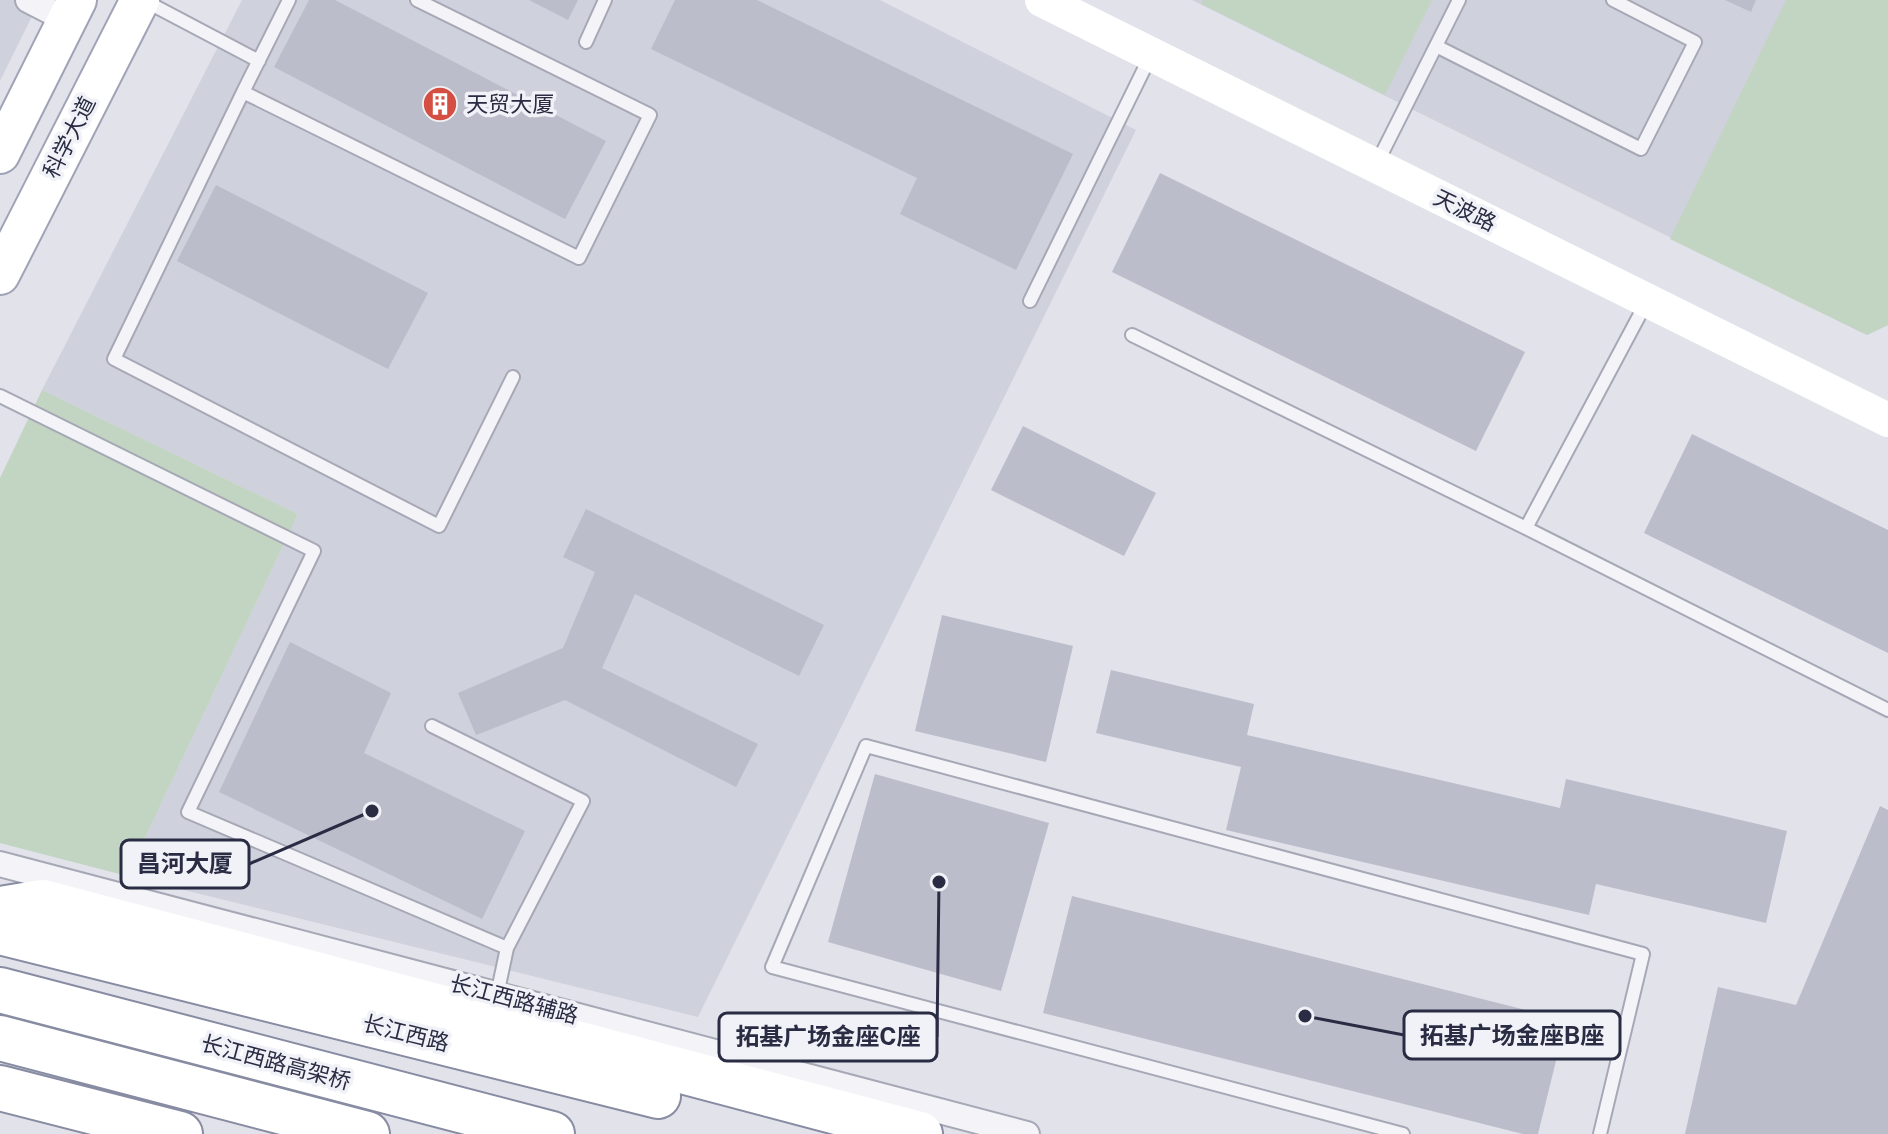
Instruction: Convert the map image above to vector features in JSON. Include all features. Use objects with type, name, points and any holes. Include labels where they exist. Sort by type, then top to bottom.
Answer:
[{"type":"highway","points":[[0,909],[43,902],[920,1134]]},
{"type":"highway","name":"长江西路","points":[[0,932],[812,1134]]},
{"type":"highway","name":"长江西路高架桥","points":[[0,990],[552,1134]]},
{"type":"highway","points":[[0,1038],[367,1134]]},
{"type":"highway","points":[[0,1088],[180,1134]]},
{"type":"highway","points":[[0,1109],[97,1134]]},
{"type":"main road","name":"科学大道","points":[[0,275],[141,0]]},
{"type":"main road","points":[[0,154],[72,10]]},
{"type":"street","points":[[28,0],[72,10]]},
{"type":"street","name":"天波路","points":[[1042,0],[1888,419]]},
{"type":"street","name":"长江西路辅路","points":[[0,864],[1027,1134]]},
{"type":"lane","points":[[141,0],[259,61]]},
{"type":"lane","points":[[289,0],[114,359],[439,526],[513,377]]},
{"type":"lane","points":[[243,92],[579,258],[650,115],[417,0]]},
{"type":"lane","points":[[586,42],[605,0]]},
{"type":"lane","points":[[1376,166],[1459,0]]},
{"type":"lane","points":[[1436,46],[1641,149],[1695,42],[1613,0]]},
{"type":"lane","points":[[1030,301],[1151,54]]},
{"type":"lane","points":[[1526,528],[1647,301]]},
{"type":"lane","points":[[1132,335],[1888,710]]},
{"type":"lane","points":[[0,396],[314,551],[188,812],[507,948]]},
{"type":"lane","points":[[432,726],[583,801],[507,948],[497,995]]},
{"type":"lane","points":[[1403,1134],[772,967],[866,746],[1643,954],[1600,1134]]},
{"type":"shaded area","points":[[0,0],[40,0],[0,81]]},
{"type":"shaded area","points":[[242,0],[880,0],[1136,130],[698,1017],[127,876],[298,514],[42,390]]},
{"type":"shaded area","points":[[1192,0],[1888,0],[1888,325],[1867,335]]},
{"type":"green space","points":[[1203,0],[1432,0],[1385,95],[1201,4]]},
{"type":"green space","points":[[1786,0],[1888,0],[1888,325],[1867,335],[1670,239]]},
{"type":"green space","points":[[42,390],[298,514],[127,876],[0,843],[0,478]]},
{"type":"building","name":"天贸大厦","points":[[309,0],[335,0],[606,141],[565,219],[274,67]]},
{"type":"building","points":[[529,0],[578,0],[568,20]]},
{"type":"building","points":[[675,0],[757,0],[1073,154],[1016,270],[900,214],[917,178],[651,49]]},
{"type":"building","points":[[1725,0],[1756,0],[1751,12]]},
{"type":"building","points":[[1160,173],[1525,352],[1476,451],[1112,272]]},
{"type":"building","points":[[216,185],[428,293],[388,369],[177,261]]},
{"type":"building","points":[[1023,426],[1156,493],[1124,556],[991,490]]},
{"type":"building","points":[[1692,434],[1888,530],[1888,653],[1644,533]]},
{"type":"building","points":[[586,509],[824,625],[799,676],[635,594],[602,668],[758,744],[736,787],[565,700],[476,735],[458,693],[563,648],[595,572],[563,557]]},
{"type":"building","points":[[942,615],[1073,646],[1046,762],[915,731]]},
{"type":"building","points":[[290,642],[391,693],[364,753],[525,831],[482,919],[219,792]]},
{"type":"building","points":[[1111,670],[1254,704],[1247,735],[1560,808],[1566,779],[1787,831],[1766,923],[1596,884],[1589,915],[1226,830],[1241,767],[1096,733]]},
{"type":"building","points":[[875,774],[1049,823],[1001,991],[828,942]]},
{"type":"building","points":[[1880,806],[1888,810],[1888,1134],[1685,1134],[1718,987],[1796,1005]]},
{"type":"building","points":[[1072,896],[1566,1020],[1538,1134],[1523,1134],[1043,1013]]},
{"type":"place","name":"天贸大厦","points":[[440,104]]},
{"type":"place","name":"昌河大厦","points":[[372,811]]},
{"type":"place","name":"拓基广场金座C座","points":[[939,882]]},
{"type":"place","name":"拓基广场金座B座","points":[[1305,1016]]}]
